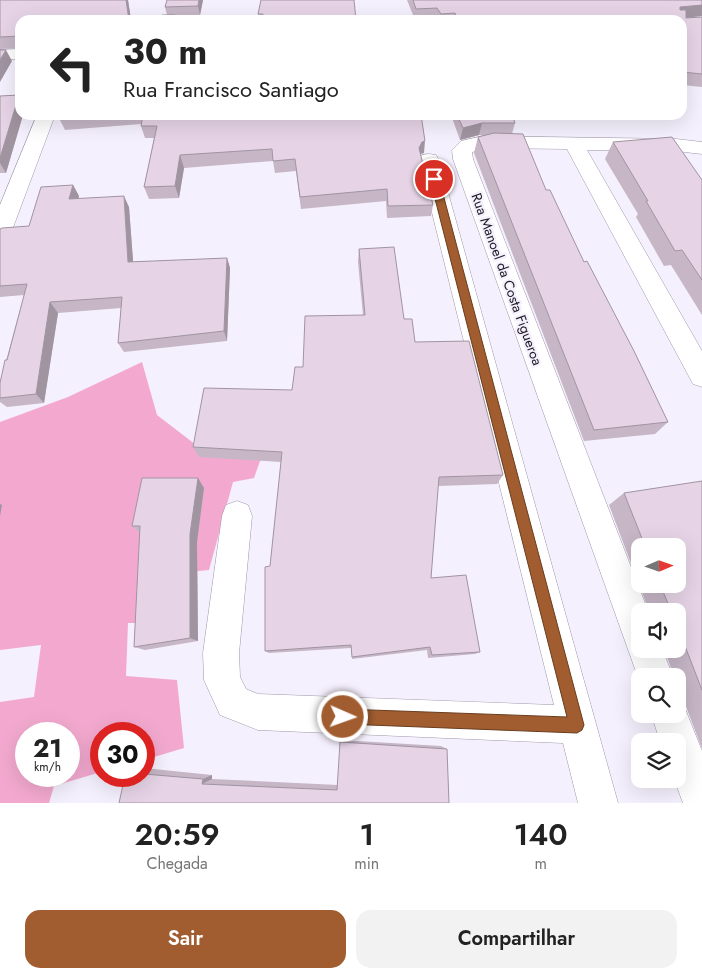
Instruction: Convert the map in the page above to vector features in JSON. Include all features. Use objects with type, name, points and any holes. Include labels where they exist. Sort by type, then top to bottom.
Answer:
[{"type":"street","points":[[0,55],[15,54]]},
{"type":"street","points":[[0,233],[44,120]]},
{"type":"street","name":"Rua Manoel da Costa Figueroa","points":[[631,611],[463,159],[462,150],[474,143],[676,145],[702,148]]},
{"type":"street","points":[[572,143],[702,376]]},
{"type":"street","points":[[429,160],[598,803]]},
{"type":"street","points":[[237,516],[221,653],[222,680],[233,702],[258,712],[276,714],[577,725]]},
{"type":"street","points":[[672,723],[702,802]]},
{"type":"shaded area","points":[[142,362],[157,415],[200,448],[265,447],[254,478],[233,482],[209,570],[148,576],[146,623],[128,623],[126,676],[177,680],[184,748],[155,757],[155,722],[90,722],[90,775],[80,778],[80,722],[15,722],[15,787],[54,787],[49,803],[0,803],[0,702],[34,697],[41,645],[0,650],[0,422],[68,397]]},
{"type":"building","points":[[0,0],[126,0],[128,15],[15,15],[15,36],[0,37]]},
{"type":"building","points":[[167,0],[199,0],[198,6],[165,7]]},
{"type":"building","points":[[261,0],[354,0],[356,15],[263,15],[258,14]]},
{"type":"building","points":[[413,0],[702,0],[702,5],[680,7],[680,10],[686,10],[686,15],[456,15],[455,13],[441,14],[437,8],[416,9]]},
{"type":"building","points":[[702,17],[702,74],[687,72],[687,18]]},
{"type":"building","points":[[0,50],[6,50],[0,60]]},
{"type":"building","points":[[15,95],[15,108],[0,158],[0,96]]},
{"type":"building","points":[[142,120],[422,120],[425,141],[422,142],[419,148],[433,205],[388,206],[387,189],[300,197],[295,159],[273,161],[272,149],[180,155],[175,186],[144,187],[157,126],[141,126]]},
{"type":"building","points":[[459,120],[514,120],[515,123],[482,123],[463,128]]},
{"type":"building","points":[[494,133],[523,134],[546,190],[550,190],[584,262],[587,261],[634,351],[668,422],[594,430],[478,137]]},
{"type":"building","points":[[672,137],[702,180],[702,280],[682,250],[675,251],[613,142]]},
{"type":"building","points":[[73,185],[69,199],[124,196],[128,262],[227,258],[224,331],[118,343],[122,297],[50,302],[36,394],[0,398],[0,383],[5,360],[7,360],[27,284],[0,286],[0,229],[29,226],[41,187]]},
{"type":"building","points":[[394,247],[404,319],[412,319],[415,342],[469,341],[503,475],[439,477],[431,578],[466,575],[480,652],[432,655],[430,647],[352,657],[351,645],[265,651],[265,567],[270,566],[282,452],[193,447],[204,388],[292,390],[295,367],[303,367],[305,316],[365,315],[359,249]]},
{"type":"building","points":[[142,478],[198,478],[190,534],[190,638],[134,647],[140,526],[132,526]]},
{"type":"building","points":[[702,481],[702,690],[686,649],[686,603],[668,603],[664,593],[686,593],[686,538],[642,538],[624,493]]},
{"type":"building","points":[[340,742],[447,749],[449,803],[119,803],[123,787],[155,787],[155,775],[203,779],[202,784],[337,790]]},
{"type":"route","points":[[343,717],[577,725],[434,179]]}]
